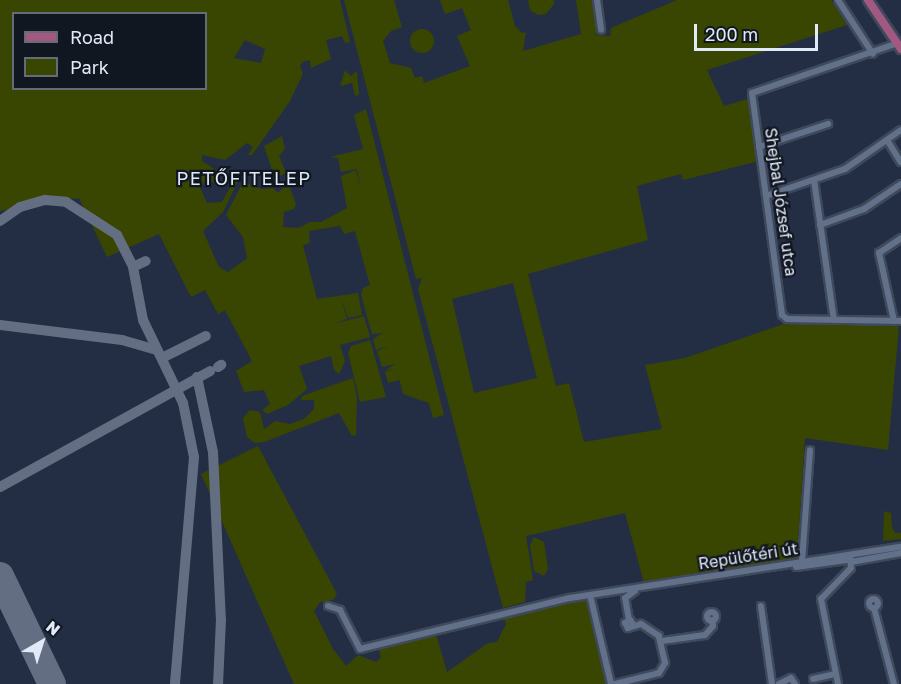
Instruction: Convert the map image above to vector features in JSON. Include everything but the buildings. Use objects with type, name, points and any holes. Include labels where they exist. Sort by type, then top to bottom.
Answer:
[{"type":"main road","points":[[868,0],[899,42]]},
{"type":"street","points":[[597,0],[601,30]]},
{"type":"street","points":[[838,0],[873,54],[899,42]]},
{"type":"street","name":"Shejbal József utca","points":[[834,320],[787,319],[782,315],[752,93],[873,54]]},
{"type":"street","points":[[759,147],[828,124]]},
{"type":"street","points":[[766,196],[845,169],[901,130]]},
{"type":"street","points":[[887,140],[901,162]]},
{"type":"street","points":[[814,180],[834,320],[898,321],[879,253],[901,238]]},
{"type":"street","points":[[820,225],[864,209],[901,184]]},
{"type":"street","points":[[802,562],[810,450]]},
{"type":"street","name":"Repülőtéri út","points":[[328,606],[340,610],[360,649],[600,593],[802,562],[849,559],[901,547]]},
{"type":"street","points":[[590,595],[613,684],[662,670],[665,663],[662,641],[641,624],[631,622],[625,601],[630,592],[901,553]]},
{"type":"street","points":[[838,684],[820,599],[851,568],[849,559]]},
{"type":"street","points":[[591,604],[600,593]]},
{"type":"street","points":[[761,606],[772,684]]},
{"type":"street","points":[[874,608],[894,684]]},
{"type":"street","points":[[662,641],[705,635],[712,627],[712,620]]},
{"type":"street","points":[[813,679],[835,674]]},
{"type":"street","points":[[779,684],[788,684],[791,678],[795,684]]},
{"type":"green space","points":[[0,0],[340,0],[350,42],[345,43],[342,36],[326,40],[331,59],[311,68],[310,60],[303,62],[300,66],[303,74],[290,101],[252,155],[248,155],[253,147],[247,143],[225,160],[202,155],[202,161],[219,172],[215,183],[206,179],[200,188],[207,203],[222,202],[236,178],[238,181],[223,212],[203,231],[219,267],[228,272],[247,258],[243,237],[226,215],[243,182],[261,189],[273,188],[278,193],[288,183],[296,204],[294,209],[284,212],[283,227],[298,228],[310,222],[321,222],[347,208],[341,176],[356,170],[360,187],[357,169],[341,172],[338,158],[330,157],[363,149],[354,115],[366,109],[444,415],[433,418],[429,403],[403,394],[398,374],[399,380],[388,383],[385,372],[396,368],[385,371],[395,364],[382,367],[377,351],[390,346],[376,350],[373,339],[383,333],[372,334],[367,317],[361,294],[363,288],[370,285],[355,231],[344,234],[340,226],[309,231],[310,243],[303,245],[317,299],[358,293],[362,315],[348,318],[341,298],[347,319],[333,324],[364,316],[370,337],[340,345],[345,361],[339,374],[334,370],[331,356],[299,366],[307,389],[288,405],[267,414],[262,410],[270,404],[264,390],[244,392],[236,371],[252,361],[225,310],[218,314],[205,290],[191,297],[159,234],[107,257],[79,198],[0,211]],"holes":[[[245,40],[265,49],[261,63],[234,58]]]},
{"type":"green space","points":[[344,0],[394,0],[402,27],[391,31],[383,41],[390,63],[411,68],[415,78],[422,76],[424,83],[470,66],[457,36],[471,30],[462,8],[445,14],[440,0],[508,0],[515,26],[522,33],[526,32],[523,51],[581,34],[576,0],[596,0],[600,26],[595,35],[610,36],[611,28],[677,0],[831,0],[847,25],[707,70],[724,106],[751,98],[759,161],[683,180],[681,174],[637,186],[648,240],[528,274],[556,386],[569,383],[584,442],[662,429],[645,365],[685,358],[784,324],[899,326],[888,450],[805,438],[797,558],[644,583],[625,513],[526,536],[533,580],[526,582],[525,602],[503,608],[418,289],[422,278],[416,279]],"holes":[[[513,283],[537,378],[474,393],[452,299]]]},
{"type":"green space","points":[[528,0],[554,0],[554,4],[546,14],[538,15],[530,10]]},
{"type":"green space","points":[[422,29],[427,30],[433,36],[433,46],[427,52],[422,53],[417,52],[411,46],[410,41],[411,36],[417,30]]},
{"type":"green space","points":[[345,70],[351,76],[357,71],[359,95],[355,96],[352,83],[340,86]]},
{"type":"green space","points":[[282,136],[285,149],[279,156],[286,173],[275,178],[264,146]]},
{"type":"green space","points":[[370,340],[386,397],[360,402],[348,353],[351,346]]},
{"type":"green space","points":[[353,378],[357,397],[356,435],[352,436],[339,413],[264,442],[255,443],[247,437],[243,418],[250,410],[260,412],[264,429],[275,421],[290,424],[304,419],[314,409],[314,400],[301,400],[302,396]]},
{"type":"green space","points":[[258,446],[337,594],[333,600],[320,602],[314,611],[333,649],[346,666],[358,655],[376,662],[381,657],[379,650],[435,631],[447,672],[488,643],[497,642],[506,624],[502,614],[589,598],[608,684],[294,684],[201,474]]},
{"type":"green space","points":[[884,511],[891,513],[892,527],[895,533],[901,533],[901,539],[883,541]]},
{"type":"green space","points":[[534,537],[544,542],[548,569],[544,576],[534,571],[530,545]]},
{"type":"taxiway","points":[[0,221],[20,207],[45,200],[66,202],[117,235],[133,267],[143,320],[183,403],[194,457],[175,684]]},
{"type":"taxiway","points":[[133,267],[146,261]]},
{"type":"taxiway","points":[[0,325],[122,340],[158,350]]},
{"type":"taxiway","points":[[162,358],[206,336]]},
{"type":"taxiway","points":[[0,487],[210,371]]},
{"type":"taxiway","points":[[197,377],[213,452],[221,619],[218,684]]},
{"type":"runway","points":[[0,576],[52,684]]},
{"type":"district","name":"PETŐFITELEP","points":[[244,178]]}]
